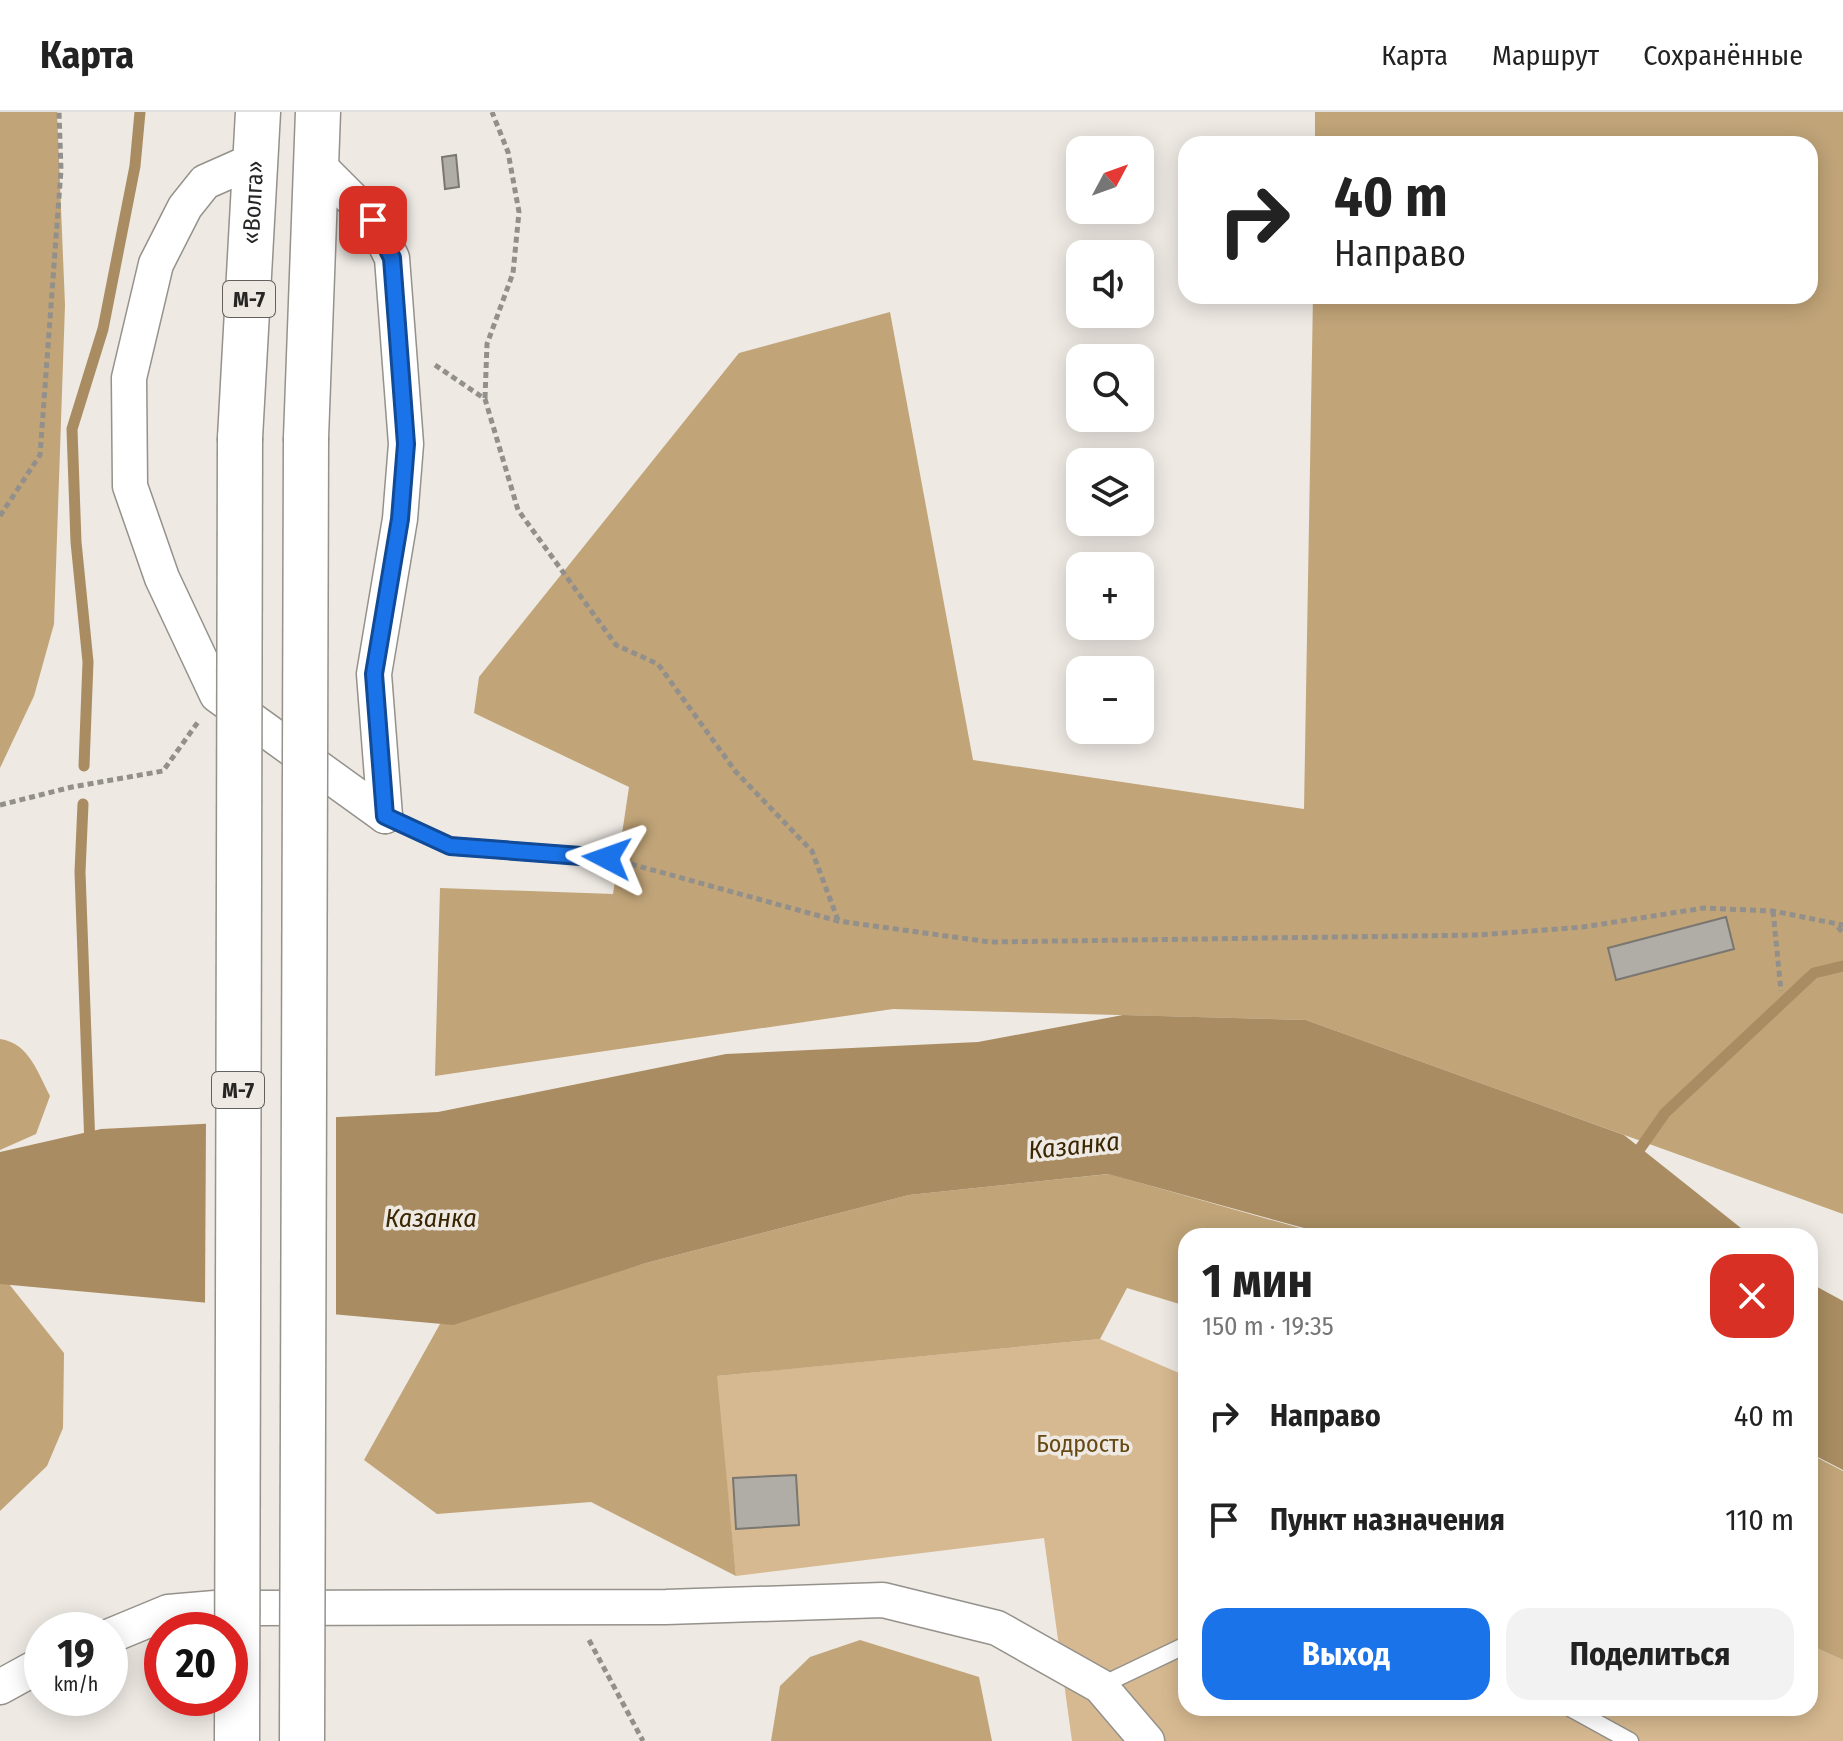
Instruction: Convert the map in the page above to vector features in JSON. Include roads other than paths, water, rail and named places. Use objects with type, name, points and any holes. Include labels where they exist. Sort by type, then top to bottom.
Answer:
[{"type":"highway","name":"«Волга»","points":[[237,1741],[240,438],[258,112]]},
{"type":"highway","name":"М-7","points":[[302,1741],[306,438],[318,112]]},
{"type":"street","points":[[257,159],[205,182],[185,207],[156,264],[129,378],[130,486],[162,578],[217,695],[385,816]]},
{"type":"street","points":[[317,164],[373,220],[392,258],[401,341],[405,459],[400,519],[374,674],[385,816]]},
{"type":"street","points":[[128,1629],[168,1612],[215,1608],[572,1607],[883,1600],[997,1628],[1100,1686],[1147,1741]]},
{"type":"street","points":[[0,1687],[24,1674]]},
{"type":"lane","points":[[385,816],[450,846],[607,858]]},
{"type":"lane","points":[[1100,1686],[1178,1649]]},
{"type":"lane","points":[[1585,1716],[1630,1741]]},
{"type":"water","name":"Казанка","points":[[1123,1015],[1306,1020],[1624,1135],[1741,1228],[1304,1228],[1108,1174],[909,1195],[646,1263],[453,1325],[0,1284],[0,1152],[101,1129],[438,1112],[726,1054],[978,1042]]},
{"type":"water","points":[[1818,1287],[1843,1301],[1843,1470],[1818,1457]]},
{"type":"waterway","points":[[84,766],[88,662],[76,542],[72,429],[103,329],[135,166],[140,112]]},
{"type":"waterway","points":[[83,804],[80,872],[90,1147]]},
{"type":"waterway","points":[[1632,1160],[1665,1113],[1814,973],[1843,966]]},
{"type":"park label","name":"Бодрость","points":[[1083,1444]]}]
